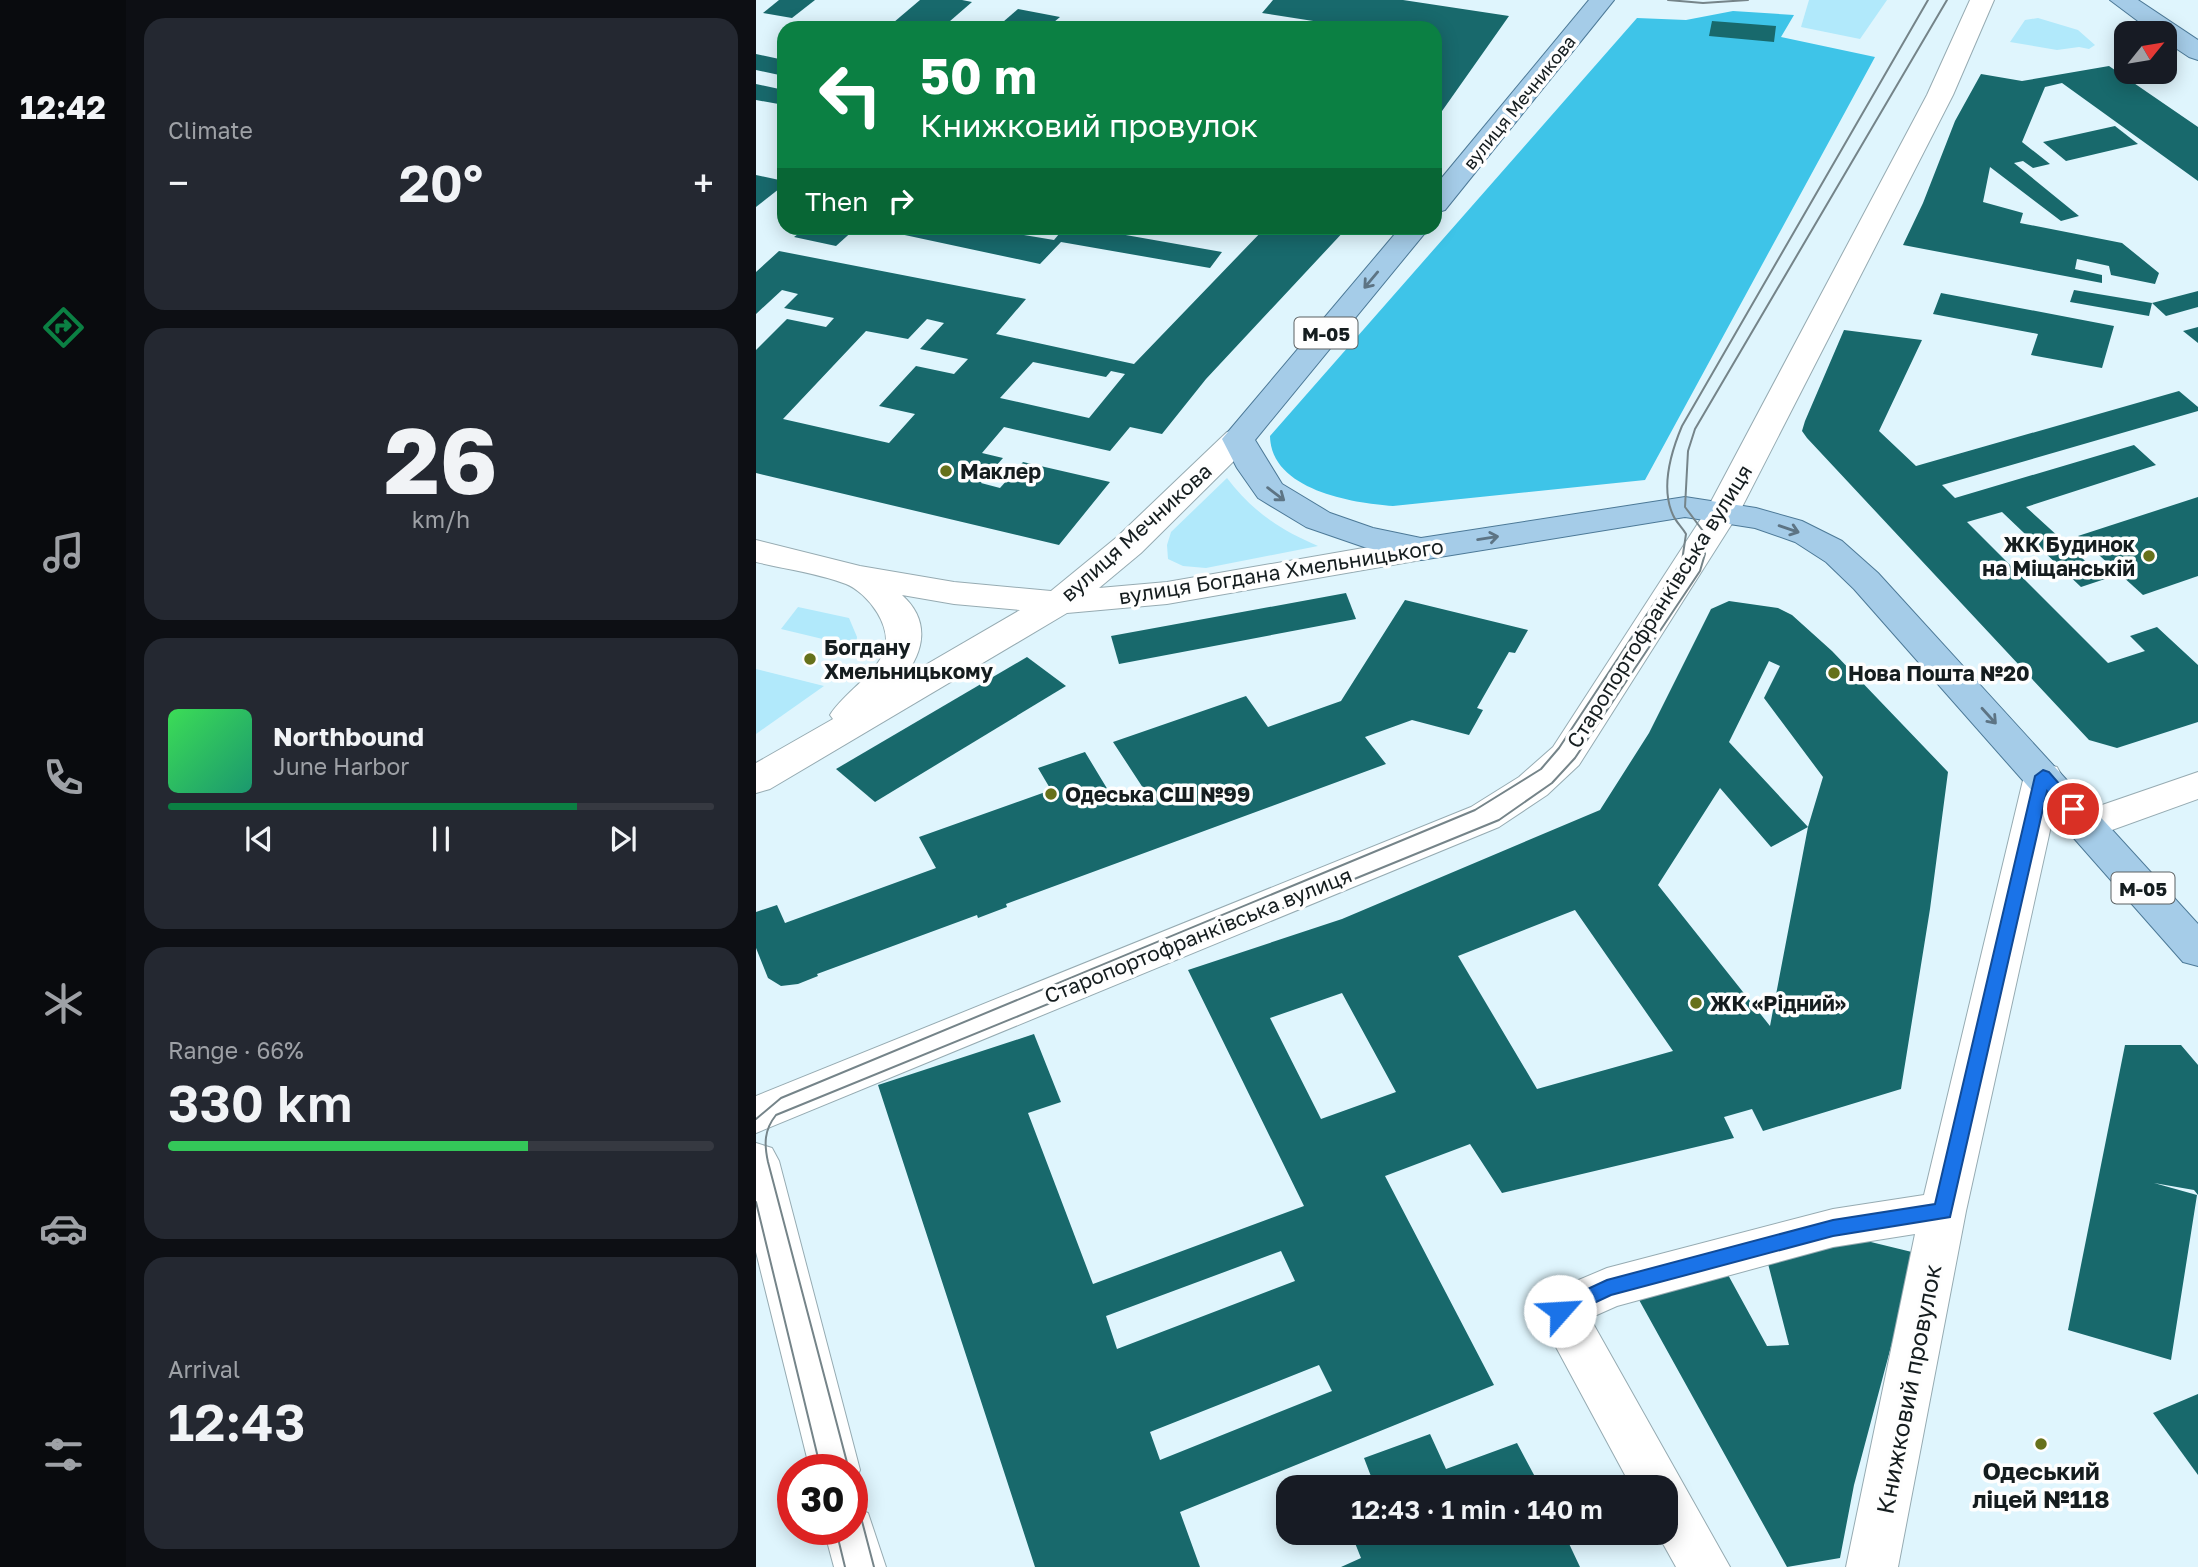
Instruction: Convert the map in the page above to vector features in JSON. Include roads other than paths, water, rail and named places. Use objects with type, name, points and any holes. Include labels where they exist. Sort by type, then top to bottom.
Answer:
[{"type":"main road","name":"вулиця Мечникова","points":[[1442,195],[1602,0]]},
{"type":"main road","name":"Старопортофранківська вулиця","points":[[756,1115],[1485,817],[1533,786],[1566,756],[1723,511],[1934,107],[1982,0]]},
{"type":"main road","points":[[2122,0],[2198,52]]},
{"type":"main road","name":"вулиця Мечникова","points":[[756,780],[1059,603],[1129,545],[1238,439],[1409,235]]},
{"type":"main road","name":"М-05","points":[[1238,439],[1253,468],[1270,491],[1306,513],[1364,536],[1420,550]]},
{"type":"main road","name":"вулиця Богдана Хмельницького","points":[[756,551],[860,577],[954,593],[1059,603],[1167,593],[1685,507],[1723,511]]},
{"type":"main road","name":"М-05","points":[[1723,511],[1804,534],[1823,543],[1854,568],[2198,950]]},
{"type":"main road","points":[[793,759],[859,707],[901,656],[905,632],[894,607],[860,577]]},
{"type":"main road","name":"Книжковий провулок","points":[[1872,1567],[1943,1211],[2043,776]]},
{"type":"main road","points":[[2087,825],[2198,785]]},
{"type":"main road","points":[[756,1161],[831,1454]]},
{"type":"main road","points":[[1652,1475],[1560,1311],[1607,1288],[1833,1228],[1943,1211]]},
{"type":"main road","points":[[1678,1521],[1704,1567]]},
{"type":"main road","points":[[854,1545],[860,1567]]},
{"type":"tram line","points":[[1668,0],[1703,3],[1748,0]]},
{"type":"tram line","points":[[756,1119],[781,1098],[1475,810],[1541,769],[1559,748],[1682,561],[1686,534],[1673,515],[1667,493],[1668,470],[1682,426],[1928,0]]},
{"type":"tram line","points":[[845,1454],[768,1162],[766,1137],[776,1115],[1499,820],[1552,783],[1575,758],[1700,571],[1705,554],[1703,531],[1685,507],[1688,451],[1695,429],[1947,0]]},
{"type":"tram line","points":[[756,1202],[817,1454]]},
{"type":"tram line","points":[[868,1544],[874,1567]]},
{"type":"tram line","points":[[840,1545],[845,1567]]},
{"type":"place","name":"Маклер","points":[[946,471]]},
{"type":"place","name":"ЖК Будинок на Міщанській","points":[[2149,556]]},
{"type":"place","name":"Богдану Хмельницькому","points":[[810,659]]},
{"type":"place","name":"Нова Пошта №20","points":[[1834,673]]},
{"type":"place","name":"Одеська СШ №99","points":[[1051,794]]},
{"type":"place","name":"ЖК «Рідний»","points":[[1696,1003]]},
{"type":"place","name":"Одеський ліцей №118","points":[[2041,1444]]}]
